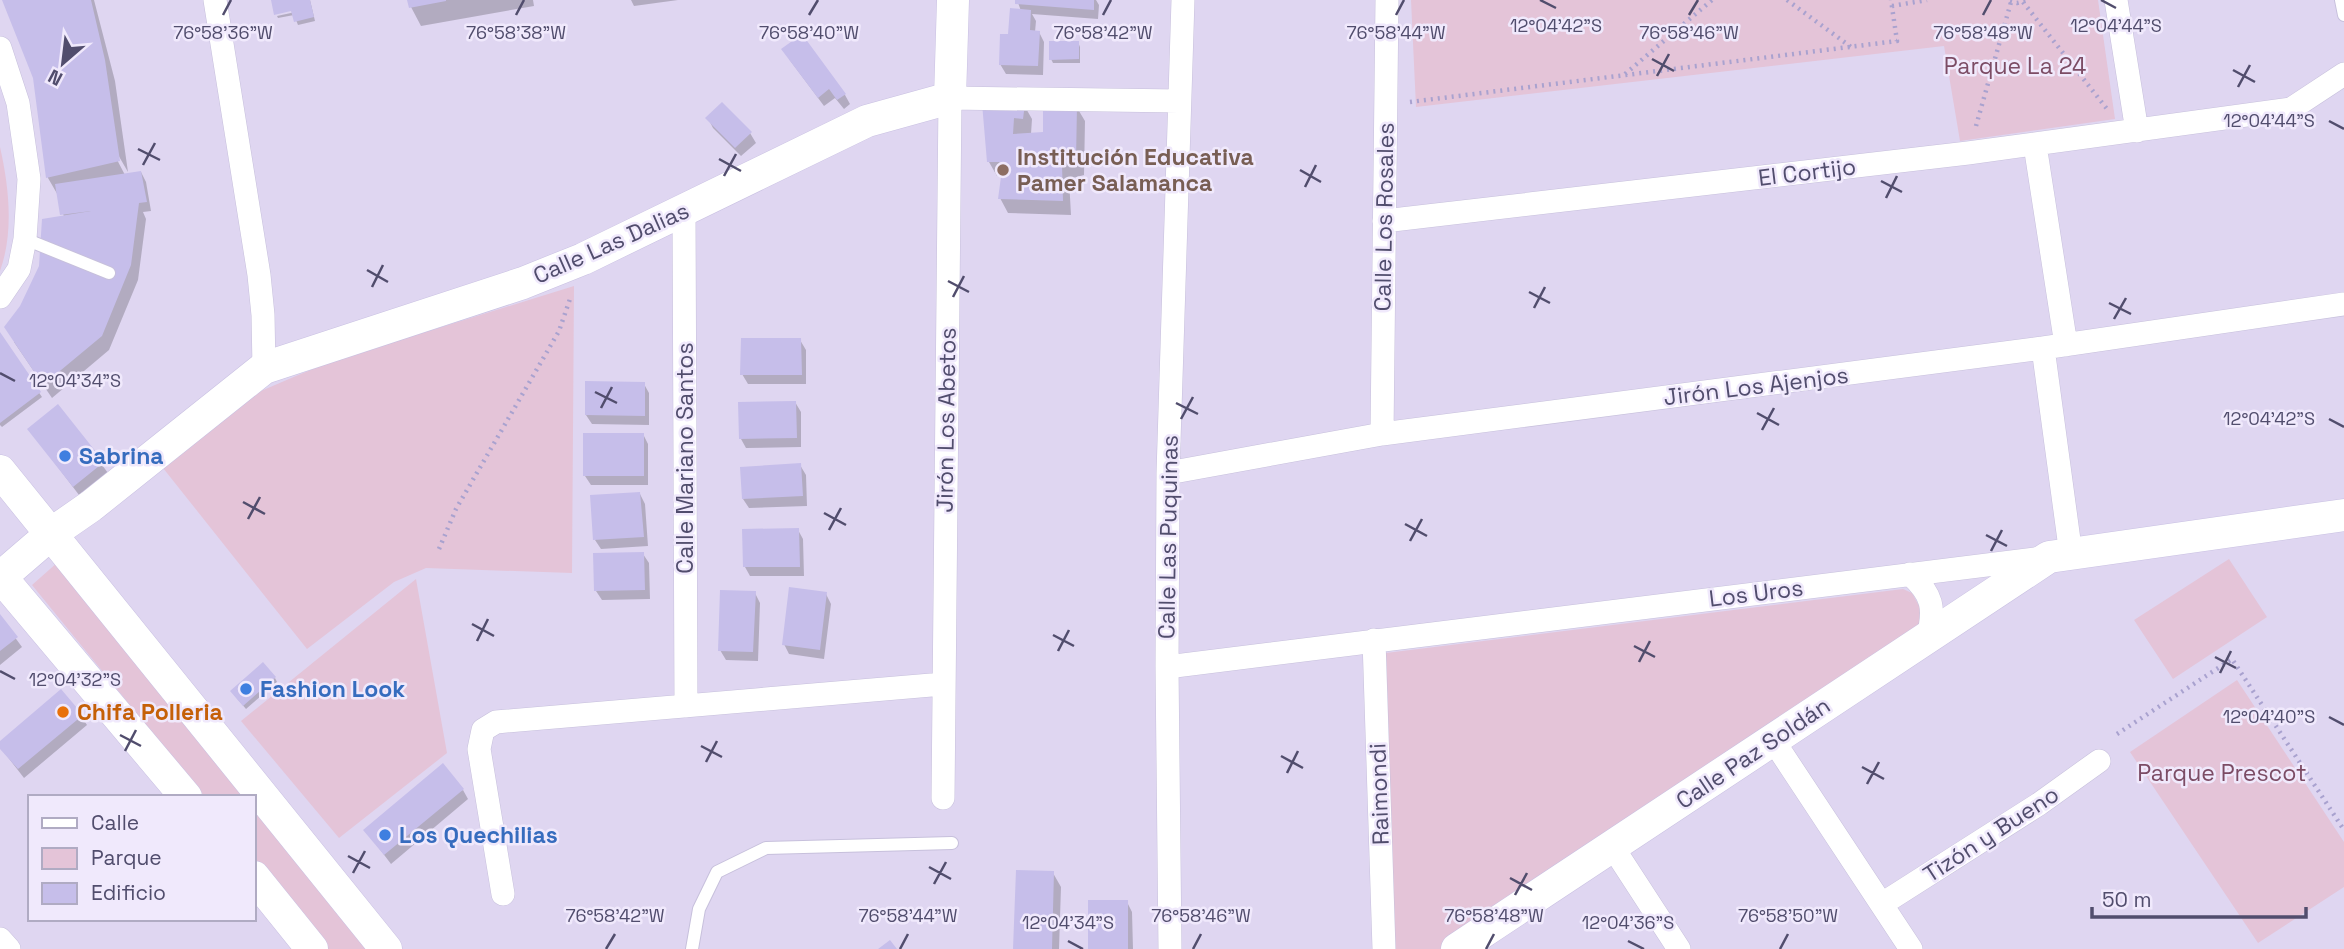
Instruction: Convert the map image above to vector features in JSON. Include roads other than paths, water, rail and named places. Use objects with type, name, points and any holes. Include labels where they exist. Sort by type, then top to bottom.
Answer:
[{"type":"street","points":[[215,0],[258,275],[263,315],[264,368]]},
{"type":"street","name":"Jirón Los Abetos","points":[[943,798],[953,0]]},
{"type":"street","name":"Calle Las Puquinas","points":[[1170,949],[1168,473],[1182,0]]},
{"type":"street","name":"Calle Los Rosales","points":[[1382,434],[1387,0]]},
{"type":"street","points":[[2116,0],[2131,132]]},
{"type":"street","points":[[0,48],[18,103],[29,179],[25,239],[19,269],[0,297]]},
{"type":"street","name":"El Cortijo","points":[[1384,220],[2035,145],[2291,109],[2344,74]]},
{"type":"street","points":[[950,97],[1179,101]]},
{"type":"street","name":"Calle Las Dalias","points":[[0,576],[264,368],[523,283],[583,259],[867,121],[950,97]]},
{"type":"street","points":[[2035,145],[2066,345]]},
{"type":"street","name":"Calle Mariano Santos","points":[[684,211],[686,706]]},
{"type":"street","name":"Jirón Los Ajenjos","points":[[1168,473],[1382,434],[2066,345],[2344,304]]},
{"type":"street","points":[[2043,348],[2060,556]]},
{"type":"street","points":[[0,471],[386,949]]},
{"type":"street","name":"Los Uros","points":[[1167,667],[2060,556],[2344,515]]},
{"type":"street","name":"Calle Paz Soldán","points":[[1457,949],[1928,637],[2060,556]]},
{"type":"street","points":[[1910,574],[1930,598],[1933,615],[1928,637]]},
{"type":"street","points":[[0,576],[184,795]]},
{"type":"street","name":"Raimondi","points":[[1374,640],[1384,949]]},
{"type":"street","points":[[503,894],[479,748],[483,730],[496,722],[943,684]]},
{"type":"street","points":[[1773,740],[1911,949]]},
{"type":"street","name":"Tizón y Bueno","points":[[1882,904],[2039,804],[2099,761]]},
{"type":"street","points":[[1612,846],[1679,949]]},
{"type":"street","points":[[256,879],[312,949]]},
{"type":"lane","points":[[2341,0],[2344,15]]},
{"type":"lane","points":[[25,239],[109,273]]},
{"type":"lane","points":[[692,949],[699,909],[717,872],[766,848],[952,843]]},
{"type":"place","name":"Institución Educativa Pamer Salamanca","points":[[1003,170]]},
{"type":"place","name":"Sabrina","points":[[65,456]]},
{"type":"place","name":"Fashion Look","points":[[246,689]]},
{"type":"place","name":"Chifa Polleria","points":[[63,712]]},
{"type":"place","name":"Los Quechilias","points":[[385,835]]},
{"type":"park label","name":"Parque La 24","points":[[2015,66]]},
{"type":"park label","name":"Parque Prescot","points":[[2222,773]]}]
